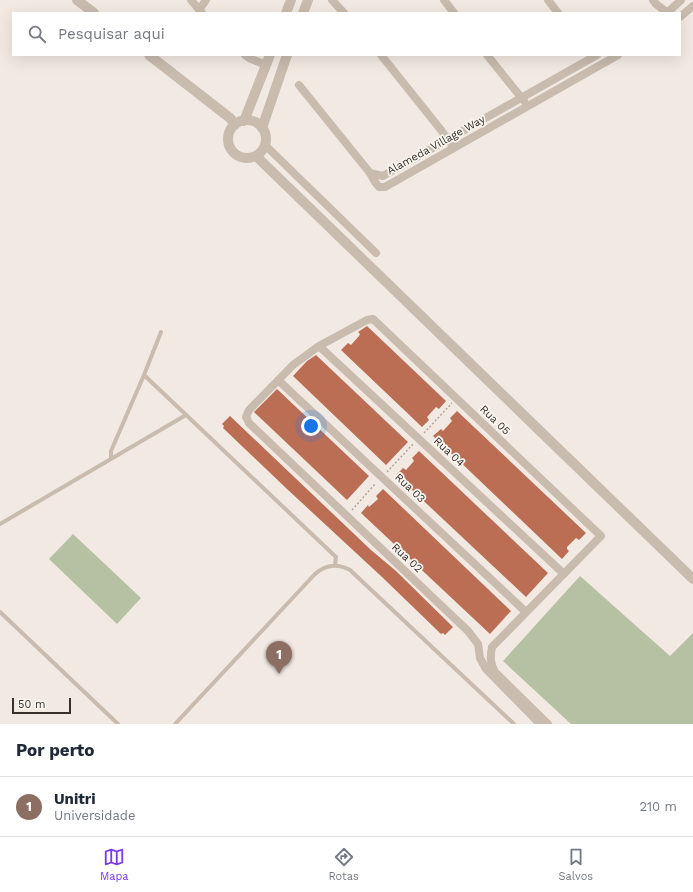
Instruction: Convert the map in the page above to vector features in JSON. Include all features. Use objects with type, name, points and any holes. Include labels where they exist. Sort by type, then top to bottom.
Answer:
[{"type":"street","points":[[77,0],[93,12]]},
{"type":"street","points":[[192,0],[201,12]]},
{"type":"street","points":[[201,12],[206,0]]},
{"type":"street","points":[[286,12],[291,0]]},
{"type":"street","points":[[303,12],[308,0]]},
{"type":"street","points":[[332,0],[343,12]]},
{"type":"street","points":[[444,0],[453,12]]},
{"type":"street","points":[[548,0],[557,12]]},
{"type":"street","points":[[653,0],[667,12]]},
{"type":"street","points":[[669,12],[681,0]]},
{"type":"street","points":[[681,16],[693,6]]},
{"type":"street","points":[[150,56],[230,118],[240,123]]},
{"type":"street","points":[[240,123],[268,60],[249,58],[246,56]]},
{"type":"street","points":[[262,128],[287,56]]},
{"type":"street","points":[[382,56],[442,130],[454,148]]},
{"type":"street","points":[[488,56],[528,106]]},
{"type":"street","points":[[594,56],[599,66]]},
{"type":"street","name":"Alameda Village Way","points":[[370,173],[383,176],[594,56]]},
{"type":"street","name":"Alameda Village Way","points":[[370,173],[379,187],[385,187],[616,56]]},
{"type":"street","points":[[299,85],[370,173]]},
{"type":"street","points":[[254,122],[262,128],[266,136],[265,145],[263,150],[256,156],[246,158],[233,152],[228,138],[232,128],[240,123],[254,122]]},
{"type":"street","points":[[265,145],[376,253]]},
{"type":"street","points":[[256,156],[693,579]]},
{"type":"street","name":"Rua 05","points":[[319,346],[367,320],[373,319],[601,536],[564,574]]},
{"type":"street","points":[[278,380],[293,365],[319,346]]},
{"type":"street","name":"Rua 04","points":[[319,346],[564,574]]},
{"type":"street","name":"Rua 02","points":[[278,380],[249,410],[246,417],[249,423],[468,631],[478,644]]},
{"type":"street","name":"Rua 03","points":[[278,380],[526,612]]},
{"type":"street","points":[[548,724],[495,672],[491,665],[490,656],[492,647],[564,574]]},
{"type":"street","points":[[492,647],[478,644],[480,658],[486,669],[540,724]]},
{"type":"street","points":[[480,658],[490,656]]},
{"type":"lane","points":[[111,458],[111,450],[161,332]]},
{"type":"lane","points":[[144,375],[336,557],[335,565]]},
{"type":"lane","points":[[0,524],[186,415]]},
{"type":"lane","points":[[175,724],[314,574],[320,569],[335,565],[343,566],[350,570],[514,724]]},
{"type":"lane","points":[[0,612],[118,724]]},
{"type":"path","points":[[346,516],[457,398]]},
{"type":"green space","points":[[73,534],[141,598],[117,624],[49,559]]},
{"type":"green space","points":[[580,576],[670,656],[693,633],[693,724],[571,724],[503,661]]},
{"type":"building","points":[[367,326],[446,401],[439,409],[436,407],[427,417],[429,420],[422,427],[341,350],[348,343],[351,345],[359,336],[360,334],[358,332]]},
{"type":"building","points":[[316,355],[408,442],[386,465],[293,376],[307,361]]},
{"type":"building","points":[[277,389],[369,476],[347,500],[254,412]]},
{"type":"building","points":[[457,411],[586,533],[579,540],[576,538],[567,547],[569,551],[562,559],[433,436],[441,429],[443,431],[452,421],[450,418]]},
{"type":"building","points":[[230,416],[371,550],[396,571],[453,627],[445,635],[443,633],[441,634],[287,489],[223,428],[224,426],[222,424]]},
{"type":"building","points":[[419,451],[548,573],[526,597],[396,475],[403,468],[406,470],[414,461],[412,458]]},
{"type":"building","points":[[383,489],[511,611],[490,634],[361,513],[368,505],[369,507],[378,499],[376,496]]},
{"type":"place","name":"Unitri","points":[[279,674]]}]
